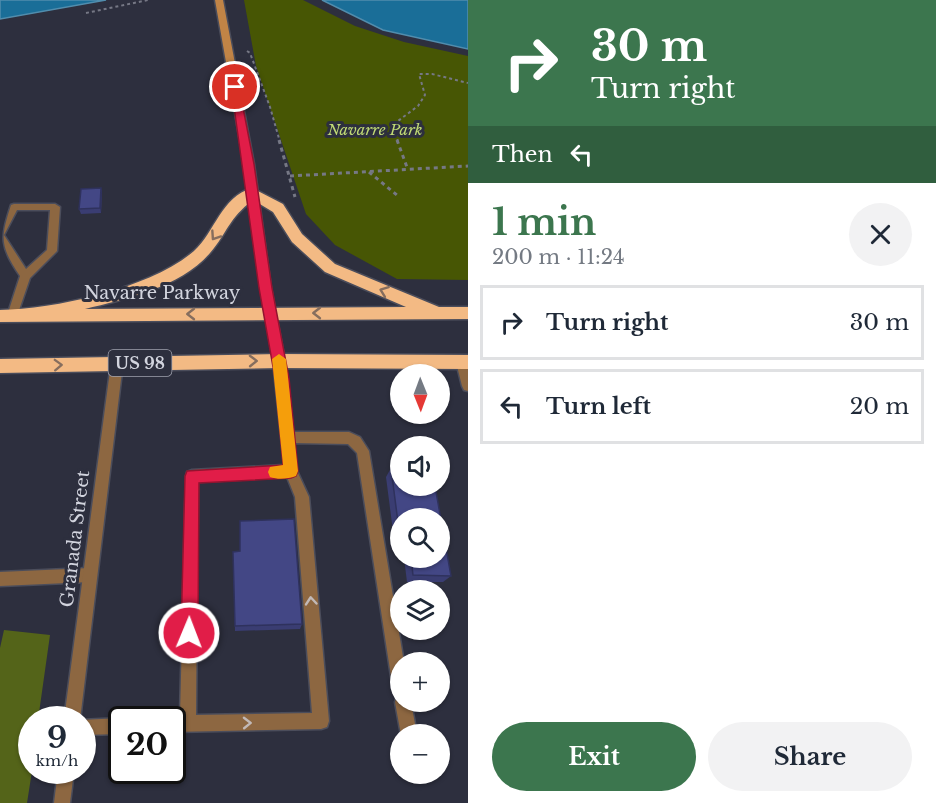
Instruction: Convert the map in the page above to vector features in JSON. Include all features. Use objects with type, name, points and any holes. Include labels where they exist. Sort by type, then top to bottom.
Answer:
[{"type":"highway","points":[[32,315],[149,285],[168,275],[200,254],[210,243],[230,211],[252,193],[279,208],[297,238],[330,268],[438,313]]},
{"type":"highway","name":"Navarre Parkway","points":[[6,316],[468,313]]},
{"type":"highway","name":"US 98","points":[[0,366],[279,361],[465,362]]},
{"type":"main road","points":[[219,0],[249,164],[270,314],[279,361]]},
{"type":"street","points":[[0,233],[14,207],[55,207],[52,251],[25,276],[6,316]]},
{"type":"street","points":[[0,238],[25,276]]},
{"type":"street","points":[[279,361],[291,471],[302,497],[321,722],[188,723],[192,476],[291,471]]},
{"type":"street","points":[[465,362],[468,386]]},
{"type":"street","name":"Granada Street","points":[[74,706],[117,363]]},
{"type":"street","points":[[287,437],[349,438],[356,441],[363,451],[395,652]]},
{"type":"street","points":[[0,579],[90,576]]},
{"type":"street","points":[[62,803],[64,784]]},
{"type":"path","points":[[86,13],[148,0]]},
{"type":"path","points":[[246,50],[250,53],[270,107],[296,198]]},
{"type":"path","points":[[408,170],[394,131],[394,123],[418,106],[425,95],[419,75],[432,74],[468,83]]},
{"type":"path","points":[[290,176],[468,166]]},
{"type":"path","points":[[369,172],[398,196]]},
{"type":"green space","name":"Navarre Park","points":[[244,0],[303,0],[355,26],[404,42],[468,56],[468,280],[397,279],[335,245],[306,214],[256,66]]},
{"type":"green space","points":[[4,630],[50,635],[40,706],[18,706],[18,784],[30,784],[27,803],[0,803],[0,648]]},
{"type":"water","points":[[0,0],[106,0],[0,19]]},
{"type":"water","points":[[322,0],[468,0],[468,49],[383,30]]},
{"type":"building","points":[[101,188],[100,208],[79,209],[81,189]]},
{"type":"building","points":[[395,496],[437,496],[439,508],[396,508]]},
{"type":"building","points":[[294,519],[302,624],[235,626],[233,552],[240,551],[240,521]]},
{"type":"building","points":[[412,568],[450,568],[451,576],[413,575]]},
{"type":"slow traffic","points":[[275,472],[291,471],[279,359]]},
{"type":"route","points":[[189,633],[192,476],[291,471],[282,378],[235,87]]}]
